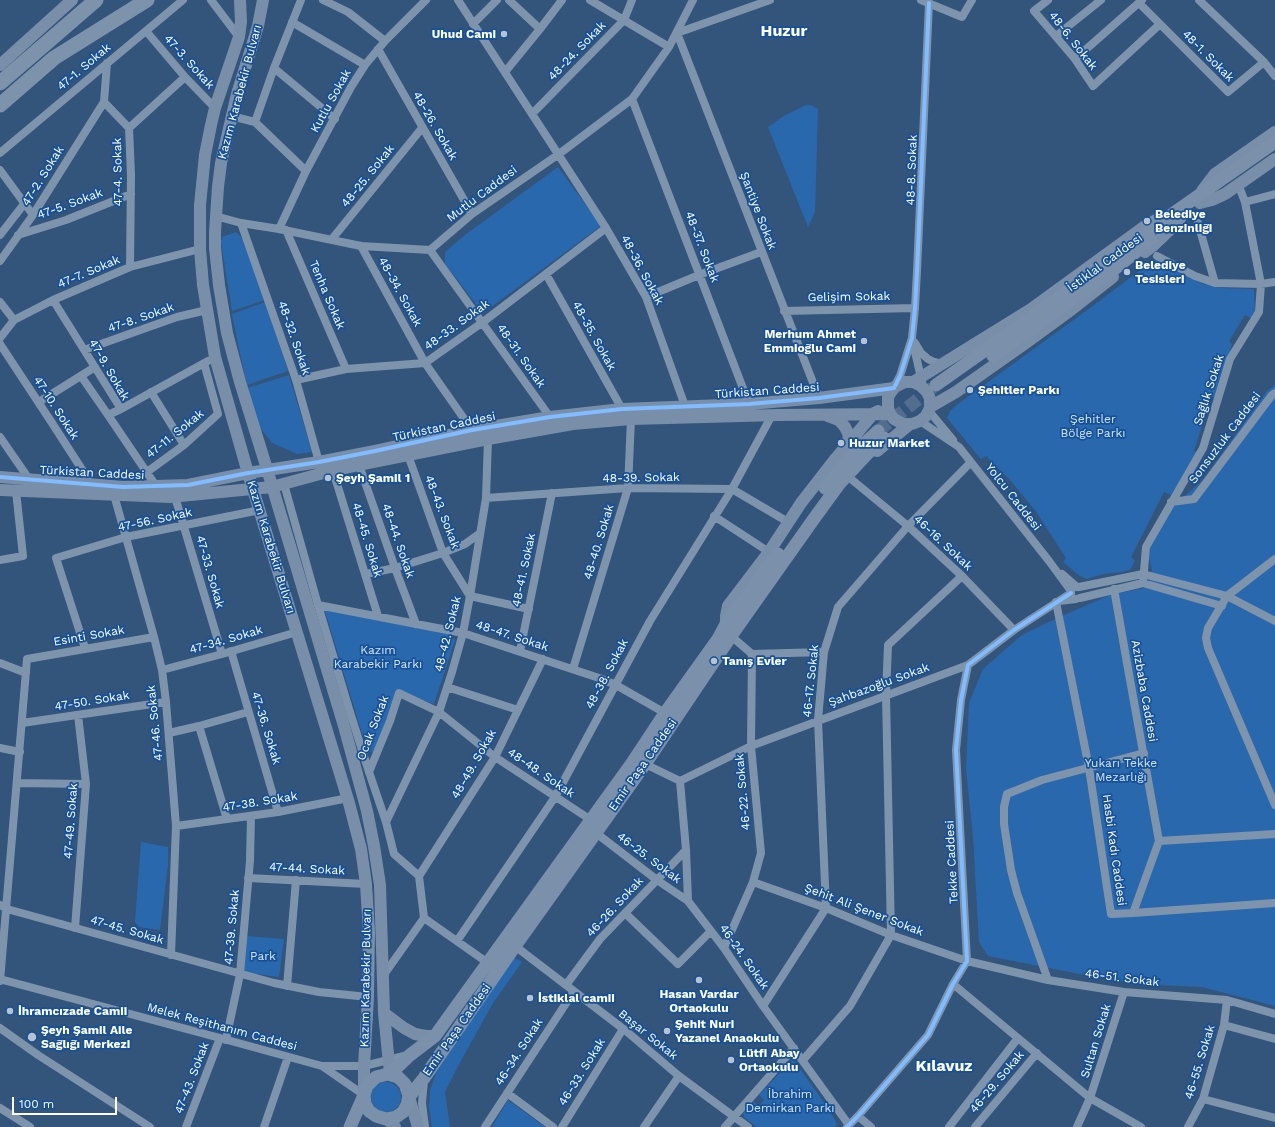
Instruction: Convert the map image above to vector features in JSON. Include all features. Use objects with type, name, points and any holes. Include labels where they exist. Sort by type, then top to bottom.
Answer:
[{"type":"highway","points":[[0,83],[96,0]]},
{"type":"highway","points":[[0,105],[54,58],[147,0]]},
{"type":"main road","name":"İstiklal Caddesi","points":[[927,385],[1042,310],[1179,214],[1275,142]]},
{"type":"main road","name":"İstiklal Caddesi","points":[[1199,199],[1275,151]]},
{"type":"main road","name":"Emir Paşa Caddesi","points":[[390,1074],[410,1055],[435,1036],[632,763],[718,639],[729,630],[744,618],[812,520],[840,483],[866,455],[881,434],[857,450],[832,479],[729,630],[645,764],[515,946],[424,1078],[408,1097]]},
{"type":"main road","points":[[350,1127],[364,1096],[366,1087],[372,1079],[379,1075],[390,1074],[396,1076],[404,1083],[408,1090],[407,1105],[403,1112],[389,1124],[371,1112],[366,1106],[364,1096]]},
{"type":"street","points":[[0,65],[72,0]]},
{"type":"street","name":"47-1. Sokak","points":[[0,153],[183,0]]},
{"type":"street","points":[[211,0],[239,37]]},
{"type":"street","name":"Kazım Karabekir Bulvarı","points":[[240,0],[241,22],[239,37],[215,108],[207,143],[201,190],[200,248],[207,310],[210,360],[260,510],[348,798],[361,849],[366,884],[369,932],[364,1096]]},
{"type":"street","points":[[255,122],[274,68],[301,0]]},
{"type":"street","points":[[323,0],[348,12],[385,40]]},
{"type":"street","name":"Kutlu Sokak","points":[[282,230],[306,171],[351,87],[365,65],[385,40],[426,0]]},
{"type":"street","name":"48-36. Sokak","points":[[458,0],[606,228],[646,297],[685,406]]},
{"type":"street","points":[[473,24],[497,0]]},
{"type":"street","points":[[509,0],[540,29]]},
{"type":"street","points":[[505,72],[562,0]]},
{"type":"street","points":[[590,0],[669,47]]},
{"type":"street","name":"48-24. Sokak","points":[[532,114],[624,20],[632,0]]},
{"type":"street","name":"Mutlu Caddesi","points":[[430,250],[472,214],[559,154],[632,99],[669,47],[693,0]]},
{"type":"street","points":[[738,11],[746,0]]},
{"type":"street","points":[[677,33],[770,0]]},
{"type":"street","points":[[925,2],[962,17],[972,0]]},
{"type":"street","name":"48-6. Sokak","points":[[1048,0],[1034,11],[1075,59],[1093,86],[1160,24]]},
{"type":"street","points":[[1056,36],[1101,0]]},
{"type":"street","points":[[1199,0],[1264,62],[1275,76]]},
{"type":"street","name":"48-8. Sokak","points":[[912,338],[918,263],[925,2]]},
{"type":"street","points":[[1075,59],[1140,2]]},
{"type":"street","name":"48-1. Sokak","points":[[1140,2],[1228,92],[1264,62]]},
{"type":"street","name":"Kazım Karabekir Bulvarı","points":[[263,3],[258,26],[231,116],[221,163],[215,216],[215,248],[219,285],[227,332],[240,382],[267,469],[278,485],[367,811],[380,886],[384,1013],[390,1074]]},
{"type":"street","points":[[292,22],[365,65]]},
{"type":"street","name":"47-3. Sokak","points":[[146,31],[185,77],[215,108]]},
{"type":"street","name":"Şantiye Sokak","points":[[677,33],[819,398]]},
{"type":"street","name":"48-26. Sokak","points":[[378,49],[472,214]]},
{"type":"street","points":[[107,63],[104,102],[129,128]]},
{"type":"street","points":[[274,68],[335,118]]},
{"type":"street","name":"47-4. Sokak","points":[[130,267],[131,194],[129,128],[185,77]]},
{"type":"street","name":"48-37. Sokak","points":[[632,99],[749,404]]},
{"type":"street","name":"47-2. Sokak","points":[[0,261],[32,215],[104,102]]},
{"type":"street","points":[[231,116],[255,122],[306,171]]},
{"type":"street","name":"48-25. Sokak","points":[[332,239],[422,128]]},
{"type":"street","points":[[1275,132],[1215,174],[1199,199],[1212,200],[1225,194],[1275,159]]},
{"type":"street","points":[[0,170],[32,215]]},
{"type":"street","name":"Sağlık Sokak","points":[[1143,584],[1146,547],[1203,448],[1230,359],[1259,312],[1261,284],[1246,202],[1238,184]]},
{"type":"street","name":"47-5. Sokak","points":[[18,235],[66,220],[131,194]]},
{"type":"street","points":[[1246,202],[1275,194]]},
{"type":"street","points":[[0,234],[24,204]]},
{"type":"street","points":[[927,385],[942,364],[1031,309],[1145,226],[1179,214]]},
{"type":"street","points":[[929,409],[956,392],[1067,313],[1154,245],[1176,224],[1179,214]]},
{"type":"street","points":[[215,216],[241,223],[332,239],[361,246],[430,250]]},
{"type":"street","name":"48-32. Sokak","points":[[241,223],[296,380],[319,462]]},
{"type":"street","points":[[1198,223],[1215,283]]},
{"type":"street","name":"48-33. Sokak","points":[[296,380],[346,369],[425,362],[483,322],[606,228]]},
{"type":"street","name":"Tenha Sokak","points":[[282,230],[346,369]]},
{"type":"street","name":"48-34. Sokak","points":[[361,246],[425,362],[472,430]]},
{"type":"street","name":"47-7. Sokak","points":[[0,338],[14,320],[53,300],[130,267],[200,248]]},
{"type":"street","name":"48-31. Sokak","points":[[430,250],[550,417]]},
{"type":"street","points":[[646,297],[761,252]]},
{"type":"street","points":[[1157,256],[1195,276],[1215,283],[1261,284],[1275,282]]},
{"type":"street","name":"48-35. Sokak","points":[[546,274],[622,409]]},
{"type":"street","name":"47-9. Sokak","points":[[53,300],[121,409],[108,415],[156,486]]},
{"type":"street","points":[[0,302],[14,320]]},
{"type":"street","name":"Gelişim Sokak","points":[[784,311],[915,308]]},
{"type":"street","name":"47-8. Sokak","points":[[84,350],[177,317],[207,310]]},
{"type":"street","points":[[912,338],[921,353],[928,359],[942,364]]},
{"type":"street","points":[[744,618],[761,601],[851,479],[877,451],[925,417],[929,409],[929,395],[912,338]]},
{"type":"street","points":[[912,338],[900,376],[888,397],[889,410],[894,419],[900,422],[915,423]]},
{"type":"street","name":"47-10. Sokak","points":[[0,344],[92,485]]},
{"type":"street","points":[[121,409],[210,360]]},
{"type":"street","name":"47-11. Sokak","points":[[147,472],[184,445],[218,414],[210,360]]},
{"type":"street","points":[[39,402],[95,368]]},
{"type":"street","points":[[81,376],[108,415]]},
{"type":"street","points":[[894,388],[902,383],[927,385]]},
{"type":"street","name":"Türkistan Caddesi","points":[[0,477],[124,487],[188,485],[267,469],[319,462],[472,430],[550,417],[622,409],[749,404],[819,398],[894,388]]},
{"type":"street","points":[[151,392],[184,445]]},
{"type":"street","name":"Sonsuzluk Caddesi","points":[[1171,502],[1194,499],[1275,393]]},
{"type":"street","name":"Yolcu Caddesi","points":[[929,409],[1048,561],[1076,592]]},
{"type":"street","name":"Türkistan Caddesi","points":[[0,490],[175,497],[278,485],[333,471],[408,455],[573,424],[631,419],[874,413],[889,410]]},
{"type":"street","points":[[824,652],[752,654],[729,630],[726,616],[728,606],[769,552],[800,503],[874,413]]},
{"type":"street","points":[[821,414],[839,420],[846,427],[848,440],[836,458]]},
{"type":"street","name":"48-38. Sokak","points":[[458,941],[555,797],[650,621],[732,489],[772,415]]},
{"type":"street","name":"48-40. Sokak","points":[[573,669],[628,488],[631,419]]},
{"type":"street","name":"Yolcu Caddesi","points":[[915,423],[959,447]]},
{"type":"street","points":[[1,439],[28,479]]},
{"type":"street","name":"48-42. Sokak","points":[[386,822],[439,712],[463,633],[486,498],[488,439]]},
{"type":"street","name":"48-43. Sokak","points":[[408,455],[443,553],[470,596]]},
{"type":"street","name":"46-17. Sokak","points":[[826,908],[818,720],[824,652],[838,607],[908,526],[971,462]]},
{"type":"street","name":"48-44. Sokak","points":[[360,465],[395,568],[416,624]]},
{"type":"street","name":"48-45. Sokak","points":[[333,471],[378,616]]},
{"type":"street","name":"46-16. Sokak","points":[[851,479],[908,526],[962,576],[1014,630]]},
{"type":"street","points":[[278,485],[318,605],[368,772],[386,822],[394,854],[420,876],[424,918],[383,976]]},
{"type":"street","name":"48-39. Sokak","points":[[486,498],[628,488],[732,489],[788,522]]},
{"type":"street","points":[[0,560],[23,556],[16,491]]},
{"type":"street","name":"48-41. Sokak","points":[[520,651],[552,493]]},
{"type":"street","name":"47-46. Sokak","points":[[114,495],[154,636],[162,670],[166,702],[176,826],[171,955]]},
{"type":"street","name":"47-33. Sokak","points":[[175,497],[222,654]]},
{"type":"street","name":"47-56. Sokak","points":[[85,648],[56,558],[126,537],[260,510]]},
{"type":"street","points":[[714,516],[769,552]]},
{"type":"street","points":[[366,574],[395,568],[443,553],[465,544],[479,534]]},
{"type":"street","points":[[1275,559],[1227,596],[1208,628],[1206,643],[1275,805]]},
{"type":"street","points":[[968,665],[1014,630],[1056,602],[1076,592],[1143,574],[1227,596],[1275,621]]},
{"type":"street","points":[[803,1060],[850,1006],[891,935],[886,695],[888,645],[962,576]]},
{"type":"street","points":[[1076,592],[1114,589],[1143,584],[1222,606]]},
{"type":"street","name":"Azizbaba Caddesi","points":[[1114,589],[1159,841],[1133,913]]},
{"type":"street","points":[[470,596],[529,609]]},
{"type":"street","name":"Hasbi Kadı Caddesi","points":[[1056,602],[1089,768],[1111,914],[1133,913]]},
{"type":"street","name":"48-47. Sokak","points":[[318,605],[463,633],[573,669],[616,685],[666,713]]},
{"type":"street","name":"47-34. Sokak","points":[[162,670],[297,632]]},
{"type":"street","name":"Esinti Sokak","points":[[26,674],[27,659],[154,636]]},
{"type":"street","name":"47-36. Sokak","points":[[231,651],[278,812]]},
{"type":"street","name":"46-22. Sokak","points":[[724,948],[753,882],[761,853],[751,746],[752,654]]},
{"type":"street","name":"48-49. Sokak","points":[[420,876],[495,756],[543,659]]},
{"type":"street","points":[[0,663],[26,674],[17,783],[3,907],[0,980]]},
{"type":"street","name":"Şahbazoğlu Sokak","points":[[680,781],[751,746],[968,665]]},
{"type":"street","name":"Tekke Caddesi","points":[[967,961],[956,750],[961,700],[968,665]]},
{"type":"street","points":[[447,687],[518,710]]},
{"type":"street","name":"Ocak Sokak","points":[[368,772],[390,721],[399,693]]},
{"type":"street","name":"48-48. Sokak","points":[[399,693],[439,712],[495,756],[591,820]]},
{"type":"street","name":"47-50. Sokak","points":[[22,724],[166,702]]},
{"type":"street","points":[[169,733],[248,712]]},
{"type":"street","name":"47-49. Sokak","points":[[74,928],[86,784],[78,715]]},
{"type":"street","points":[[199,726],[227,819]]},
{"type":"street","points":[[0,748],[20,752]]},
{"type":"street","points":[[1048,980],[1017,893],[1011,870],[1004,824],[1004,807],[1007,794],[1042,780],[1144,753]]},
{"type":"street","points":[[645,764],[680,781],[686,850],[688,901]]},
{"type":"street","points":[[17,783],[86,784]]},
{"type":"street","name":"47-38. Sokak","points":[[176,826],[278,812],[348,798]]},
{"type":"street","name":"47-39. Sokak","points":[[223,1039],[240,974],[248,878],[251,816]]},
{"type":"street","name":"46-25. Sokak","points":[[596,833],[657,880],[688,901]]},
{"type":"street","points":[[1159,841],[1275,834]]},
{"type":"street","name":"46-26. Sokak","points":[[566,985],[600,939],[686,850]]},
{"type":"street","name":"47-44. Sokak","points":[[248,878],[366,884]]},
{"type":"street","points":[[287,986],[296,880]]},
{"type":"street","name":"Şehit Ali Şener Sokak","points":[[753,882],[826,908],[891,935],[967,961]]},
{"type":"street","name":"46-24. Sokak","points":[[688,901],[724,948],[848,1126]]},
{"type":"street","points":[[1133,913],[1275,903]]},
{"type":"street","name":"47-45. Sokak","points":[[3,907],[171,955],[287,986],[319,992],[368,997]]},
{"type":"street","points":[[763,1006],[826,908]]},
{"type":"street","points":[[625,913],[678,964],[711,931]]},
{"type":"street","points":[[424,918],[488,963]]},
{"type":"street","name":"Başar Sokak","points":[[515,946],[623,1029],[679,1076],[748,1127]]},
{"type":"street","points":[[848,1126],[928,1035],[953,984],[967,961]]},
{"type":"street","name":"46-51. Sokak","points":[[967,961],[1048,980],[1124,992],[1227,1000],[1275,1014]]},
{"type":"street","name":"Melek Reşithanım Caddesi","points":[[0,980],[322,1066],[364,1066],[410,1055]]},
{"type":"street","points":[[953,984],[1090,1098],[1141,1127]]},
{"type":"street","name":"46-34. Sokak","points":[[485,1127],[574,991]]},
{"type":"street","name":"Sultan Sokak","points":[[1077,1127],[1090,1098],[1124,992]]},
{"type":"street","name":"46-55. Sokak","points":[[1188,1127],[1204,1099],[1224,1025],[1227,1000]]},
{"type":"street","points":[[384,1013],[404,1028],[415,1034],[435,1036]]},
{"type":"street","points":[[1224,1025],[1275,1039]]},
{"type":"street","points":[[0,1028],[38,1055],[150,1127]]},
{"type":"street","name":"46-33. Sokak","points":[[562,1127],[623,1029]]},
{"type":"street","name":"46-29. Sokak","points":[[949,1127],[1018,1038]]},
{"type":"street","name":"47-43. Sokak","points":[[186,1127],[223,1039]]},
{"type":"street","points":[[725,1127],[794,1048]]},
{"type":"street","name":"46-29. Sokak","points":[[975,1127],[1037,1053]]},
{"type":"street","points":[[264,1127],[288,1057]]},
{"type":"street","name":"Melek Reşithanım Caddesi","points":[[322,1066],[364,1096]]},
{"type":"street","points":[[644,1127],[679,1076]]},
{"type":"street","points":[[424,1078],[422,1103],[425,1127]]},
{"type":"street","points":[[507,1093],[553,1127]]},
{"type":"street","points":[[408,1097],[418,1127]]},
{"type":"street","points":[[1204,1099],[1275,1118]]},
{"type":"street","points":[[0,1108],[30,1127]]},
{"type":"street","points":[[858,1116],[871,1127]]},
{"type":"green space","points":[[806,105],[811,105],[818,109],[815,212],[808,227],[768,127],[784,116]]},
{"type":"green space","points":[[558,167],[601,226],[483,313],[445,264],[445,252],[465,235]]},
{"type":"green space","points":[[236,232],[242,238],[265,300],[232,311],[221,242],[222,237]]},
{"type":"green space","name":"Şehitler Bölge Parkı","points":[[1155,259],[1203,284],[1221,288],[1254,289],[1255,312],[1251,318],[1245,315],[1229,341],[1232,344],[1229,355],[1220,376],[1216,397],[1211,397],[1194,451],[1197,452],[1171,495],[1164,492],[1131,557],[1135,561],[1130,570],[1103,574],[1087,579],[1080,576],[1063,562],[1066,558],[1035,510],[1010,480],[986,456],[981,459],[947,418],[950,411],[958,404]]},
{"type":"green space","points":[[265,302],[288,371],[247,385],[232,314]]},
{"type":"green space","points":[[289,375],[312,452],[297,454],[272,443],[257,421],[247,388]]},
{"type":"green space","name":"Yukarı Tekke Mezarlığı","points":[[1275,385],[1275,1006],[1202,987],[1138,984],[988,956],[979,942],[973,837],[966,769],[969,703],[983,669],[1022,635],[1110,595],[1144,588],[1152,570],[1149,559],[1150,548],[1173,506],[1203,480],[1267,391]]},
{"type":"green space","name":"Kazım Karabekir Parkı","points":[[324,608],[448,633],[455,640],[434,704],[397,690],[378,745],[373,751],[368,753]]},
{"type":"green space","points":[[141,842],[168,847],[168,865],[160,930],[139,927],[135,922]]},
{"type":"green space","name":"Park","points":[[245,936],[284,939],[279,977],[242,972]]},
{"type":"green space","points":[[513,957],[522,962],[493,1003],[445,1092],[450,1127],[432,1127],[429,1108],[430,1091],[436,1073]]},
{"type":"green space","name":"İbrahim Demirkan Parkı","points":[[793,1059],[830,1111],[837,1124],[834,1127],[757,1127],[744,1117],[743,1113],[754,1102],[759,1106],[764,1100],[759,1095]]},
{"type":"green space","points":[[386,1082],[396,1087],[401,1097],[396,1107],[386,1112],[376,1107],[371,1097],[376,1087]]},
{"type":"green space","points":[[508,1100],[545,1127],[492,1127]]},
{"type":"tunnel","points":[[878,431],[936,385]]},
{"type":"cycle path","points":[[0,477],[123,487],[188,485],[248,473],[319,462],[472,430],[550,417],[622,409],[749,404],[819,398],[894,388],[900,376],[912,338],[915,308],[929,3]]},
{"type":"cycle path","points":[[847,1127],[928,1035],[953,984],[967,961],[956,750],[961,700],[968,665],[1014,630],[1071,593]]},
{"type":"place","name":"Uhud Cami","points":[[504,34]]},
{"type":"place","name":"Belediye Benzinliği","points":[[1147,221]]},
{"type":"place","name":"Belediye Tesisleri","points":[[1127,272]]},
{"type":"place","name":"Merhum Ahmet Emmioğlu Cami","points":[[864,341]]},
{"type":"place","name":"Şehitler Parkı","points":[[970,390]]},
{"type":"place","name":"Huzur Market","points":[[841,443]]},
{"type":"place","name":"Şeyh Şamil 1","points":[[328,478]]},
{"type":"place","name":"Tanış Evler","points":[[714,661]]},
{"type":"place","name":"Hasan Vardar Ortaokulu","points":[[699,980]]},
{"type":"place","name":"İstiklal camii","points":[[530,998]]},
{"type":"place","name":"İhramcızade Camii","points":[[10,1011]]},
{"type":"place","name":"Şehit Nuri Yazanel Anaokulu","points":[[667,1031]]},
{"type":"place","name":"Şeyh Şamil Aile Sağlığı Merkezi","points":[[32,1037]]},
{"type":"place","name":"Lütfi Abay Ortaokulu","points":[[731,1060]]},
{"type":"district","name":"Huzur","points":[[784,31]]},
{"type":"district","name":"Kılavuz","points":[[944,1066]]}]
